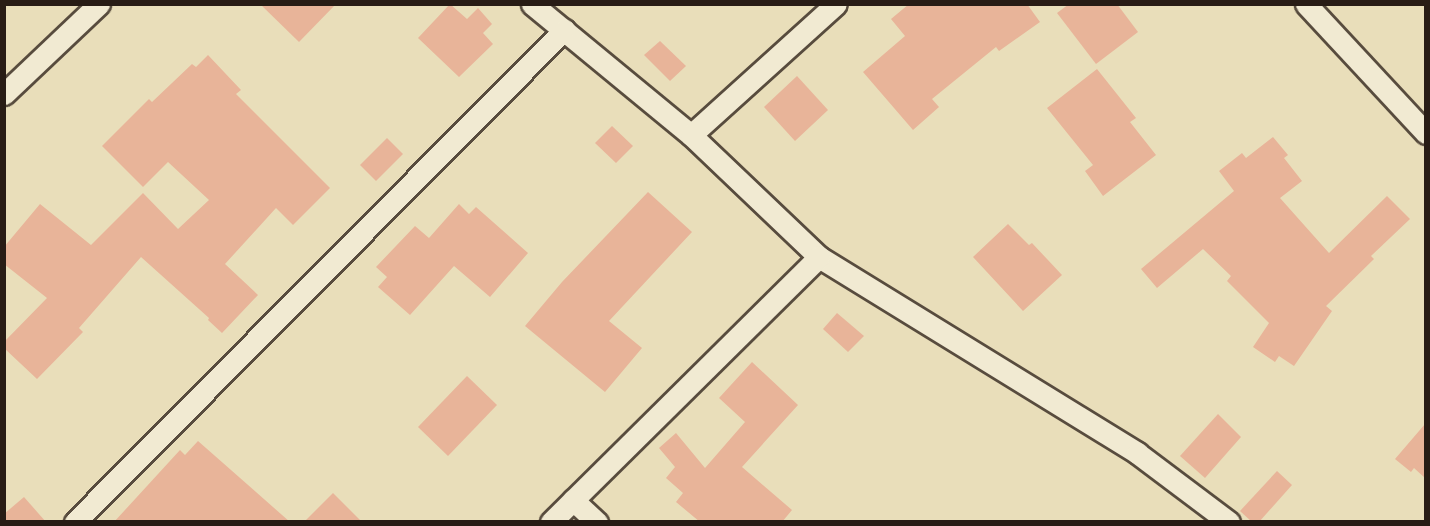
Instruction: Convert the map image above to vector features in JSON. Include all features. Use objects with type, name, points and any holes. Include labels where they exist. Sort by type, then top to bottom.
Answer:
[{"type":"street","points":[[4,94],[99,4]]},
{"type":"street","points":[[532,4],[691,135],[819,256],[1137,453],[1229,522]]},
{"type":"street","points":[[691,135],[836,4]]},
{"type":"street","points":[[1306,4],[1425,134]]},
{"type":"street","points":[[75,522],[564,30]]},
{"type":"street","points":[[551,522],[819,256]]},
{"type":"street","points":[[573,500],[597,522]]},
{"type":"building","points":[[260,4],[336,4],[299,42]]},
{"type":"building","points":[[450,4],[467,19],[478,8],[492,24],[483,33],[493,44],[459,77],[418,38]]},
{"type":"building","points":[[909,4],[1027,4],[1040,22],[999,51],[996,47],[932,99],[939,107],[913,130],[863,72],[905,36],[891,19]]},
{"type":"building","points":[[1069,4],[1117,4],[1138,32],[1096,64],[1057,13]]},
{"type":"building","points":[[660,41],[686,66],[670,81],[644,55]]},
{"type":"building","points":[[208,55],[241,90],[236,94],[330,188],[293,225],[276,208],[225,264],[258,295],[222,333],[208,320],[209,318],[141,257],[79,328],[83,332],[37,379],[4,348],[4,342],[47,298],[4,264],[4,247],[40,204],[91,245],[143,193],[178,229],[209,200],[168,162],[143,187],[102,146],[149,99],[152,102],[192,64],[196,67]]},
{"type":"building","points":[[1097,69],[1136,118],[1130,122],[1156,155],[1103,196],[1085,171],[1093,165],[1047,108]]},
{"type":"building","points":[[797,76],[828,110],[795,141],[764,107]]},
{"type":"building","points":[[612,126],[633,146],[616,163],[595,143]]},
{"type":"building","points":[[1273,137],[1288,155],[1284,158],[1302,181],[1280,198],[1329,253],[1387,196],[1410,219],[1371,256],[1374,259],[1326,306],[1332,311],[1294,366],[1279,356],[1275,362],[1253,347],[1269,323],[1227,281],[1231,276],[1203,249],[1157,288],[1141,269],[1234,191],[1219,171],[1242,153],[1246,158]]},
{"type":"building","points":[[387,138],[403,154],[376,181],[360,165]]},
{"type":"building","points":[[648,192],[692,232],[609,321],[642,348],[605,392],[525,326],[562,282]]},
{"type":"building","points":[[459,204],[469,214],[476,207],[528,253],[490,297],[454,266],[410,315],[378,287],[387,277],[376,267],[415,226],[429,238]]},
{"type":"building","points":[[1008,224],[1029,245],[1032,243],[1062,275],[1023,311],[973,257]]},
{"type":"building","points":[[837,313],[864,336],[848,352],[823,329]]},
{"type":"building","points":[[752,362],[798,405],[742,467],[792,510],[782,522],[700,522],[676,502],[683,493],[666,478],[675,467],[659,448],[676,433],[705,468],[745,422],[719,398]]},
{"type":"building","points":[[467,376],[497,405],[448,456],[418,427]]},
{"type":"building","points":[[1218,414],[1241,437],[1205,478],[1180,456]]},
{"type":"building","points":[[1425,424],[1425,478],[1414,468],[1411,472],[1395,459]]},
{"type":"building","points":[[198,441],[290,522],[114,522],[180,450],[185,455]]},
{"type":"building","points":[[1277,471],[1292,485],[1259,522],[1252,522],[1240,511]]},
{"type":"building","points":[[333,493],[362,522],[304,522]]},
{"type":"building","points":[[24,497],[46,522],[4,522],[4,514]]}]
